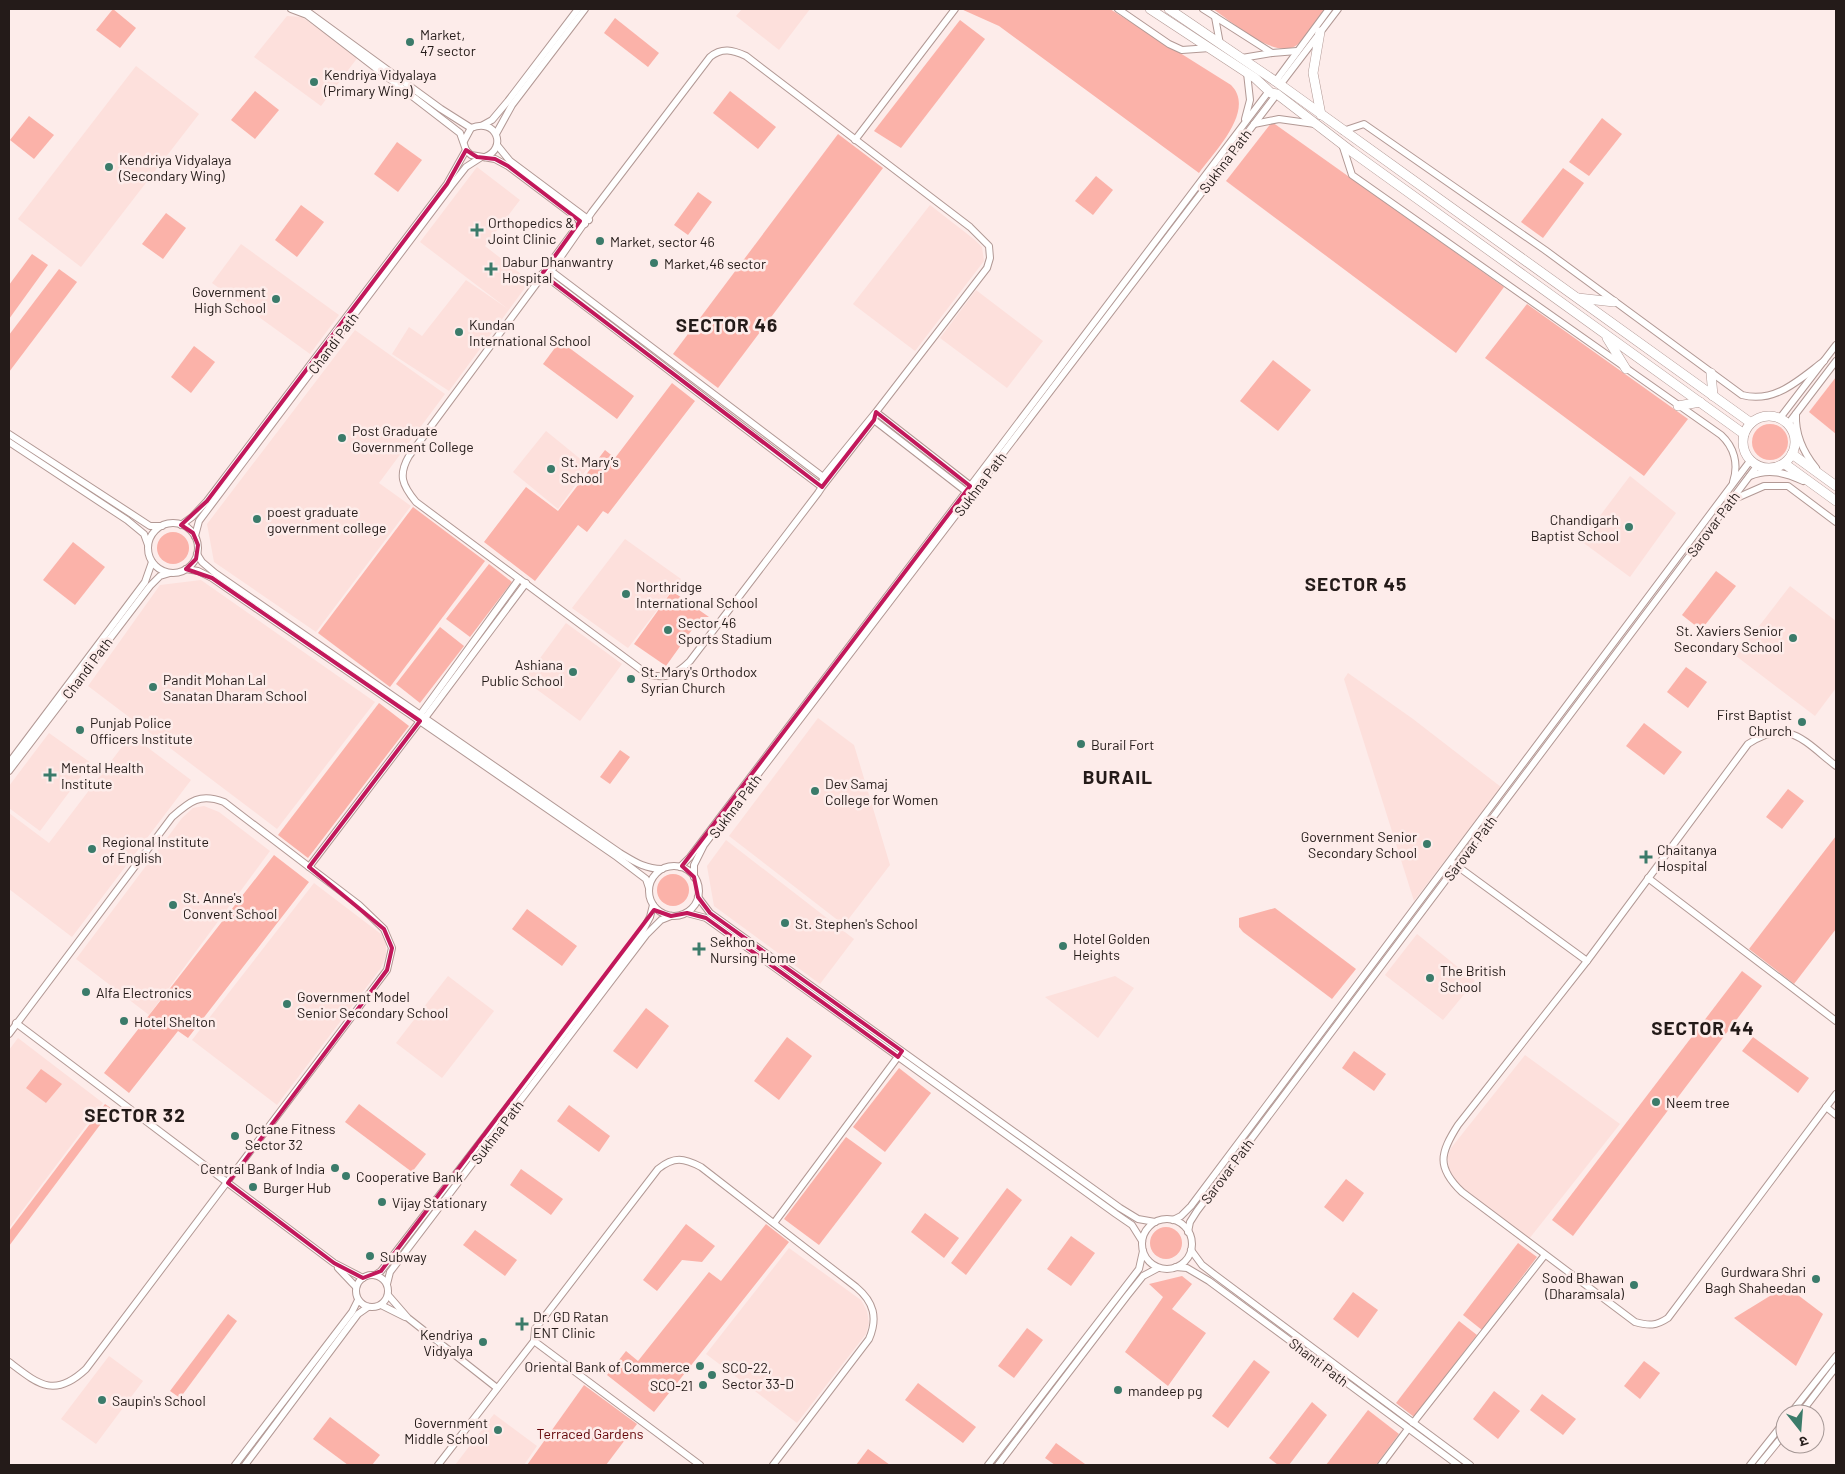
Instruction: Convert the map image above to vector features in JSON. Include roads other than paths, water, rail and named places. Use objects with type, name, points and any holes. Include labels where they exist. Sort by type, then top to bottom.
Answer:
[{"type":"highway","points":[[1150,9],[1247,73],[1321,115],[1751,423]]},
{"type":"highway","points":[[1169,9],[1240,58],[1317,125],[1341,143],[1744,434]]},
{"type":"highway","points":[[1320,32],[1312,73],[1321,115]]},
{"type":"highway","points":[[1578,298],[1614,302]]},
{"type":"highway","points":[[1602,330],[1626,369]]},
{"type":"highway","points":[[1711,373],[1713,396]]},
{"type":"highway","points":[[1678,406],[1700,402]]},
{"type":"highway","points":[[1766,416],[1780,418],[1788,424],[1795,440],[1792,454],[1784,464],[1771,469],[1753,463],[1742,446],[1744,434],[1751,423],[1766,416]]},
{"type":"highway","points":[[1792,454],[1836,486]]},
{"type":"highway","points":[[1784,464],[1836,502]]},
{"type":"main road","points":[[291,9],[307,15],[460,133],[466,150],[471,155],[495,159],[508,166],[585,220]]},
{"type":"main road","points":[[304,9],[441,109],[471,128],[484,125],[492,120],[578,9]]},
{"type":"main road","points":[[482,158],[495,151],[497,145],[496,134],[512,105],[585,9]]},
{"type":"main road","points":[[855,140],[955,9]]},
{"type":"main road","points":[[1118,9],[1169,44],[1182,50],[1210,48]]},
{"type":"main road","points":[[1203,9],[1272,53]]},
{"type":"main road","points":[[1275,88],[1297,51],[1329,9]]},
{"type":"main road","points":[[1275,88],[1338,9]]},
{"type":"main road","points":[[1214,17],[1220,44]]},
{"type":"main road","points":[[822,487],[823,478],[987,268],[990,258],[989,246],[970,227],[746,56],[733,50],[722,50],[710,57],[585,220],[409,456],[402,470],[406,486],[416,502],[647,674],[658,678],[670,676],[680,671],[690,662],[874,420],[876,412]]},
{"type":"main road","points":[[1240,58],[1297,51]]},
{"type":"main road","points":[[1243,125],[1250,100],[1247,73]]},
{"type":"main road","name":"Sukhna Path","points":[[680,867],[690,857],[1253,124],[1275,88]]},
{"type":"main road","name":"Sukhna Path","points":[[694,877],[694,865],[704,846],[1243,125],[1275,88]]},
{"type":"main road","points":[[1253,124],[1278,119],[1317,125]]},
{"type":"main road","points":[[1343,131],[1364,124],[1546,250],[1742,395],[1760,397],[1782,391],[1824,361]]},
{"type":"main road","points":[[484,125],[496,134]]},
{"type":"main road","points":[[464,141],[471,128]]},
{"type":"main road","points":[[1341,143],[1352,175],[1720,434],[1729,444],[1736,463],[1734,479],[1730,488]]},
{"type":"main road","points":[[497,145],[510,161],[585,220]]},
{"type":"main road","name":"Chandi Path","points":[[181,525],[192,517],[207,501],[447,184],[466,150]]},
{"type":"main road","name":"Chandi Path","points":[[195,536],[199,521],[210,505],[451,186],[466,168],[482,158]]},
{"type":"main road","points":[[545,274],[823,478]]},
{"type":"main road","points":[[545,274],[822,487]]},
{"type":"main road","points":[[1780,418],[1836,345]]},
{"type":"main road","points":[[1788,424],[1836,361]]},
{"type":"main road","points":[[876,412],[971,491]]},
{"type":"main road","points":[[1796,412],[1796,427],[1802,447],[1823,476]]},
{"type":"main road","points":[[874,420],[971,491]]},
{"type":"main road","points":[[9,434],[150,526],[162,526],[171,523],[181,525],[195,536],[197,554],[202,562],[215,573],[422,718],[646,879],[652,905],[662,914],[671,916],[687,913],[706,918],[1120,1208],[1138,1219],[1155,1222],[1173,1220],[1188,1232],[1191,1250],[1185,1262],[1176,1267],[1158,1268],[1143,1276],[998,1465]]},
{"type":"main road","points":[[9,442],[127,520],[144,534],[152,562],[162,570],[170,573],[186,569],[198,571],[212,578],[620,853],[649,869],[680,867],[694,877],[698,887],[698,897],[694,906],[687,913]]},
{"type":"main road","name":"Sarovar Path","points":[[1173,1220],[1191,1206],[1730,488],[1753,463]]},
{"type":"main road","name":"Sarovar Path","points":[[1188,1232],[1190,1222],[1197,1211],[1731,500],[1748,477],[1753,463]]},
{"type":"main road","points":[[1748,477],[1757,474],[1779,472],[1816,486]]},
{"type":"main road","points":[[1731,500],[1764,486],[1788,486],[1836,522]]},
{"type":"main road","points":[[148,545],[152,534],[162,526]]},
{"type":"main road","points":[[186,569],[193,563],[197,554]]},
{"type":"main road","name":"Chandi Path","points":[[9,762],[145,582],[152,562]]},
{"type":"main road","name":"Chandi Path","points":[[9,771],[150,586],[160,576],[170,573]]},
{"type":"main road","points":[[422,718],[519,579]]},
{"type":"main road","points":[[309,867],[526,583]]},
{"type":"main road","points":[[1836,766],[1791,732],[1771,733],[1758,737],[1742,751],[1587,961],[1458,1125],[1447,1143],[1442,1156],[1450,1181],[1544,1256],[1635,1322],[1649,1326],[1658,1325],[1668,1318],[1836,1094]]},
{"type":"main road","points":[[9,1034],[172,817],[190,801],[214,798],[224,802],[364,909],[384,929],[392,948],[387,970],[86,1369],[65,1385],[49,1387],[38,1384],[9,1362]]},
{"type":"main road","points":[[1450,861],[1587,961]]},
{"type":"main road","points":[[649,888],[653,877],[662,869]]},
{"type":"main road","points":[[1648,878],[1836,1021]]},
{"type":"main road","points":[[698,897],[710,913],[1132,1225],[1142,1241],[1143,1252],[1139,1269],[988,1465]]},
{"type":"main road","name":"Sukhna Path","points":[[375,1275],[382,1271],[642,932],[650,917],[652,905]]},
{"type":"main road","name":"Sukhna Path","points":[[387,1284],[390,1272],[646,935],[661,920],[671,916]]},
{"type":"main road","points":[[16,1023],[334,1263],[363,1278]]},
{"type":"main road","points":[[774,1223],[900,1054]]},
{"type":"main road","points":[[1826,1107],[1836,1114]]},
{"type":"main road","points":[[438,1465],[534,1341],[535,1329],[658,1169],[665,1163],[680,1158],[702,1167],[868,1296],[875,1317],[874,1327],[869,1339],[773,1465]]},
{"type":"main road","points":[[1142,1241],[1148,1227],[1155,1222]]},
{"type":"main road","name":"Shanti Path","points":[[1191,1250],[1202,1265],[1458,1465]]},
{"type":"main road","points":[[1143,1252],[1149,1262],[1158,1268]]},
{"type":"main road","points":[[1381,1465],[1544,1256]]},
{"type":"main road","points":[[235,1465],[352,1312],[358,1300],[356,1287],[334,1263]]},
{"type":"main road","name":"Shanti Path","points":[[1176,1267],[1187,1268],[1209,1281],[1410,1426]]},
{"type":"main road","points":[[356,1287],[363,1278],[375,1275],[382,1278],[387,1284],[388,1295],[408,1318],[497,1388]]},
{"type":"main road","points":[[381,1305],[388,1295]]},
{"type":"main road","points":[[358,1300],[368,1307]]},
{"type":"main road","points":[[245,1465],[358,1314],[368,1307],[381,1305],[408,1318]]},
{"type":"main road","points":[[534,1341],[700,1465]]},
{"type":"main road","points":[[1798,1404],[1836,1356]]},
{"type":"main road","points":[[1808,1404],[1836,1367]]},
{"type":"main road","points":[[1410,1426],[1470,1465]]},
{"type":"main road","points":[[1750,1465],[1775,1433]]},
{"type":"main road","points":[[1759,1465],[1775,1445]]},
{"type":"place","name":"Market, 47 sector","points":[[410,42]]},
{"type":"place","name":"Kendriya Vidyalaya (Primary Wing)","points":[[314,82]]},
{"type":"place","name":"Kendriya Vidyalaya (Secondary Wing)","points":[[109,167]]},
{"type":"place","name":"Orthopedics & Joint Clinic","points":[[477,230]]},
{"type":"place","name":"Market, sector 46","points":[[600,241]]},
{"type":"place","name":"Market,46 sector","points":[[654,263]]},
{"type":"place","name":"Dabur Dhanwantry Hospital","points":[[491,269]]},
{"type":"place","name":"Government High School","points":[[276,299]]},
{"type":"place","name":"Kundan International School","points":[[459,332]]},
{"type":"place","name":"Post Graduate Government College","points":[[342,438]]},
{"type":"place","name":"St. Mary’s School","points":[[551,469]]},
{"type":"place","name":"poest graduate government college","points":[[257,519]]},
{"type":"place","name":"Chandigarh Baptist School","points":[[1629,527]]},
{"type":"place","name":"Northridge International School","points":[[626,594]]},
{"type":"place","name":"Sector 46 Sports Stadium","points":[[668,630]]},
{"type":"place","name":"St. Xaviers Senior Secondary School","points":[[1793,638]]},
{"type":"place","name":"Ashiana Public School","points":[[573,672]]},
{"type":"place","name":"St. Mary's Orthodox Syrian Church","points":[[631,679]]},
{"type":"place","name":"Pandit Mohan Lal Sanatan Dharam School","points":[[153,687]]},
{"type":"place","name":"First Baptist Church","points":[[1802,722]]},
{"type":"place","name":"Punjab Police Officers Institute","points":[[80,730]]},
{"type":"place","name":"Burail Fort","points":[[1081,744]]},
{"type":"place","name":"Mental Health Institute","points":[[50,775]]},
{"type":"place","name":"Dev Samaj College for Women","points":[[815,791]]},
{"type":"place","name":"Government Senior Secondary School","points":[[1427,844]]},
{"type":"place","name":"Regional Institute of English","points":[[92,849]]},
{"type":"place","name":"Chaitanya Hospital","points":[[1646,857]]},
{"type":"place","name":"St. Anne's Convent School","points":[[173,905]]},
{"type":"place","name":"St. Stephen's School","points":[[785,923]]},
{"type":"place","name":"Hotel Golden Heights","points":[[1063,946]]},
{"type":"place","name":"Sekhon Nursing Home","points":[[699,949]]},
{"type":"place","name":"The British School","points":[[1430,978]]},
{"type":"place","name":"Alfa Electronics","points":[[86,992]]},
{"type":"place","name":"Government Model Senior Secondary School","points":[[287,1004]]},
{"type":"place","name":"Hotel Shelton","points":[[124,1021]]},
{"type":"place","name":"Neem tree","points":[[1656,1102]]},
{"type":"place","name":"Octane Fitness Sector 32","points":[[235,1136]]},
{"type":"place","name":"Central Bank of India","points":[[335,1168]]},
{"type":"place","name":"Cooperative Bank","points":[[346,1176]]},
{"type":"place","name":"Burger Hub","points":[[253,1187]]},
{"type":"place","name":"Vijay Stationary","points":[[382,1202]]},
{"type":"place","name":"Subway","points":[[370,1256]]},
{"type":"place","name":"Gurdwara Shri Bagh Shaheedan","points":[[1816,1279]]},
{"type":"place","name":"Sood Bhawan (Dharamsala)","points":[[1634,1285]]},
{"type":"place","name":"Dr. GD Ratan ENT Clinic","points":[[522,1324]]},
{"type":"place","name":"Kendriya Vidyalya","points":[[483,1342]]},
{"type":"place","name":"Oriental Bank of Commerce","points":[[700,1366]]},
{"type":"place","name":"SCO-22, Sector 33-D","points":[[712,1375]]},
{"type":"place","name":"SCO-21","points":[[703,1385]]},
{"type":"place","name":"mandeep pg","points":[[1118,1390]]},
{"type":"place","name":"Saupin's School","points":[[102,1400]]},
{"type":"place","name":"Government Middle School","points":[[498,1430]]},
{"type":"district","name":"SECTOR 46","points":[[727,324]]},
{"type":"district","name":"SECTOR 45","points":[[1356,583]]},
{"type":"district","name":"BURAIL","points":[[1118,776]]},
{"type":"district","name":"SECTOR 44","points":[[1703,1027]]},
{"type":"district","name":"SECTOR 32","points":[[135,1114]]},
{"type":"park label","name":"Terraced Gardens","points":[[590,1433]]}]
